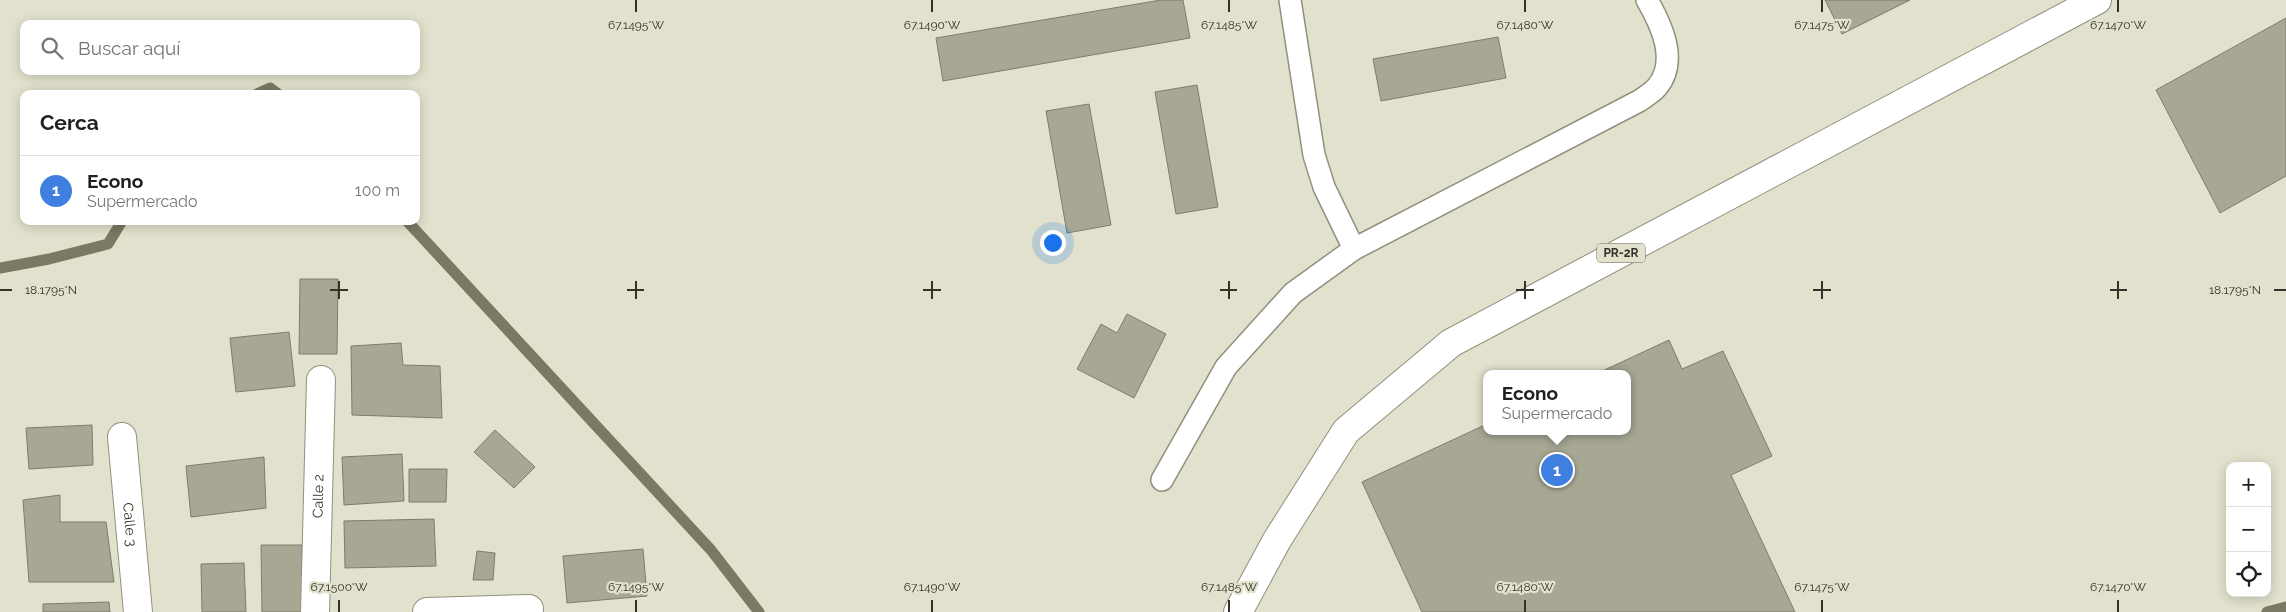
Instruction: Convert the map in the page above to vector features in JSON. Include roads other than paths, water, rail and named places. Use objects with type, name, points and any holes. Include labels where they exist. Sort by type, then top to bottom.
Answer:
[{"type":"main road","name":"PR-2R","points":[[1238,612],[1277,540],[1346,431],[1451,343],[2097,0]]},
{"type":"main road","name":"Calle 2","points":[[315,612],[320,380]]},
{"type":"main road","name":"Calle 3","points":[[122,438],[138,612]]},
{"type":"main road","points":[[427,612],[529,609]]},
{"type":"lane","points":[[1290,0],[1314,154],[1324,187],[1354,249]]},
{"type":"lane","points":[[1162,480],[1226,367],[1293,293],[1354,249],[1639,101],[1658,86],[1668,64],[1663,29],[1647,0]]},
{"type":"waterway","points":[[266,90],[270,88],[273,90]]},
{"type":"waterway","points":[[0,268],[49,259],[108,244],[120,225]]},
{"type":"waterway","points":[[411,225],[711,550],[759,612]]},
{"type":"waterway","points":[[2267,612],[2286,607]]},
{"type":"place","name":"Econo","points":[[1557,470]]}]
